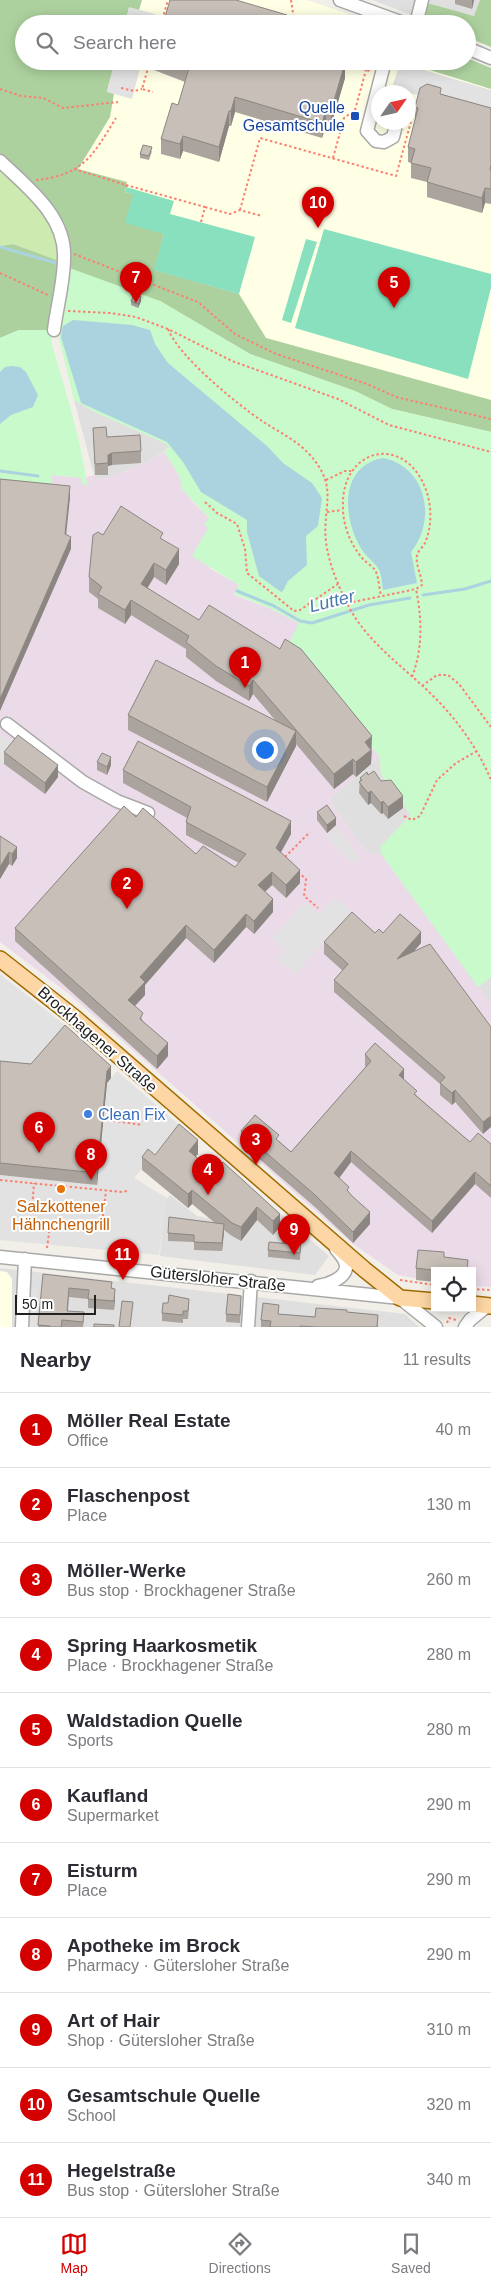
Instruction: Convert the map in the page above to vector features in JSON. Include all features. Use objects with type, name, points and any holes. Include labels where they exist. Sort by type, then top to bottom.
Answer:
[{"type":"main road","name":"Brockhagener Straße","points":[[0,959],[75,1018],[400,1298]]},
{"type":"main road","name":"Gütersloher Straße","points":[[400,1298],[431,1301]]},
{"type":"street","points":[[340,0],[380,15]]},
{"type":"street","points":[[418,15],[422,0]]},
{"type":"street","points":[[476,52],[491,58]]},
{"type":"street","points":[[380,85],[382,70]]},
{"type":"street","points":[[371,115],[367,127],[369,135],[380,142],[390,140],[395,133],[395,130]]},
{"type":"street","points":[[0,160],[41,202],[53,218],[60,235],[64,252],[54,330]]},
{"type":"street","points":[[8,723],[83,782],[117,801],[148,813]]},
{"type":"street","points":[[306,1286],[322,1286],[335,1281],[345,1272],[347,1267],[344,1260],[330,1239]]},
{"type":"street","name":"Gütersloher Straße","points":[[0,1257],[306,1286],[400,1298]]},
{"type":"street","points":[[22,1327],[25,1259]]},
{"type":"street","points":[[248,1327],[252,1281]]},
{"type":"street","points":[[400,1298],[442,1325]]},
{"type":"street","points":[[464,1325],[483,1305]]},
{"type":"path","points":[[164,15],[168,0]]},
{"type":"path","points":[[291,0],[293,15]]},
{"type":"path","points":[[142,89],[147,70]]},
{"type":"path","points":[[333,158],[344,118],[354,110],[366,70],[381,75]]},
{"type":"path","points":[[121,88],[134,91],[142,89],[153,92]]},
{"type":"path","points":[[0,89],[21,96],[43,98],[63,108],[118,102]]},
{"type":"path","points":[[416,102],[423,102]]},
{"type":"path","points":[[19,179],[54,178],[74,170],[89,160],[116,118]]},
{"type":"path","points":[[240,210],[260,138],[396,176],[408,130]]},
{"type":"path","points":[[74,170],[230,214],[240,210],[262,216]]},
{"type":"path","points":[[201,222],[205,207]]},
{"type":"path","points":[[64,252],[86,257],[198,302],[235,334],[276,354],[367,384],[396,397],[491,419]]},
{"type":"path","points":[[0,273],[57,303],[126,315],[168,329],[232,361],[338,399],[388,426],[491,452]]},
{"type":"path","points":[[168,329],[181,349],[220,387],[245,408],[285,435],[311,456],[329,487],[324,524],[326,542],[338,584],[347,603],[371,638],[439,702],[477,752],[491,780]]},
{"type":"path","points":[[347,603],[416,589],[422,585],[417,554],[428,535],[430,517],[428,495],[418,473],[401,457],[385,453],[369,456],[351,471],[344,484],[343,510],[349,535],[355,549],[376,571],[381,596]]},
{"type":"path","points":[[326,480],[345,471],[351,471]]},
{"type":"path","points":[[205,502],[217,513],[237,524],[245,549],[247,573],[290,609],[300,610],[338,584]]},
{"type":"path","points":[[327,512],[343,510]]},
{"type":"path","points":[[412,677],[420,643],[416,589]]},
{"type":"path","points":[[422,686],[438,675],[448,675],[460,684],[491,727]]},
{"type":"path","points":[[404,816],[412,820],[420,816],[437,780],[456,763],[477,752]]},
{"type":"path","points":[[283,859],[310,832]]},
{"type":"path","points":[[295,869],[306,879],[304,896],[318,908]]},
{"type":"path","points":[[104,1119],[142,1125]]},
{"type":"path","points":[[0,1180],[106,1191],[127,1191]]},
{"type":"path","points":[[66,1182],[66,1187]]},
{"type":"path","points":[[31,1224],[34,1183]]},
{"type":"path","points":[[102,1231],[106,1191]]},
{"type":"path","points":[[47,1248],[50,1226]]},
{"type":"path","points":[[396,1279],[431,1284]]},
{"type":"path","points":[[476,1289],[491,1290]]},
{"type":"path","points":[[442,1325],[449,1318],[464,1325]]},
{"type":"shaded area","points":[[142,0],[307,0],[351,15],[127,15],[129,7],[139,10]]},
{"type":"shaded area","points":[[372,0],[480,0],[475,15],[429,3],[424,15],[412,15]]},
{"type":"shaded area","points":[[129,7],[155,14],[155,15],[127,15]]},
{"type":"shaded area","points":[[113,70],[140,70],[132,99],[107,92]]},
{"type":"shaded area","points":[[114,70],[430,70],[491,89],[491,400],[266,338],[239,294],[78,169],[110,117]]},
{"type":"shaded area","points":[[398,70],[424,70],[491,90],[491,116],[416,95],[416,85],[393,85]]},
{"type":"shaded area","points":[[74,400],[93,411],[165,443],[170,447],[145,463],[108,478],[95,479]]},
{"type":"shaded area","points":[[164,451],[191,500],[209,518],[209,568],[239,585],[234,595],[269,608],[299,623],[290,643],[380,757],[331,797],[333,806],[367,853],[382,855],[491,1004],[491,1287],[476,1286],[476,1267],[431,1267],[431,1281],[398,1275],[353,1244],[69,994],[0,942],[0,491],[50,495],[51,475],[83,478],[87,485],[86,477],[95,475],[95,479],[108,478],[145,463]]},
{"type":"shaded area","points":[[0,735],[14,744],[0,766]]},
{"type":"shaded area","points":[[380,757],[381,774],[411,815],[381,847],[382,855],[367,853],[333,806],[331,797]]},
{"type":"shaded area","points":[[338,827],[360,858],[352,863],[325,836]]},
{"type":"shaded area","points":[[335,897],[351,911],[295,974],[278,959],[285,951],[272,938],[305,902],[319,915]]},
{"type":"shaded area","points":[[0,974],[71,1030],[31,1075],[0,1072]]},
{"type":"shaded area","points":[[491,977],[491,1004],[478,987]]},
{"type":"shaded area","points":[[117,1071],[179,1125],[134,1178],[167,1198],[159,1255],[0,1240],[0,1175],[97,1184],[107,1083]]},
{"type":"shaded area","points":[[170,1195],[197,1216],[212,1219],[246,1232],[270,1205],[329,1256],[315,1275],[160,1256],[165,1200]]},
{"type":"shaded area","points":[[0,1268],[405,1314],[419,1327],[0,1327]]},
{"type":"shaded area","points":[[0,1271],[7,1272],[12,1279],[12,1327],[0,1327]]},
{"type":"shaded area","points":[[30,1288],[37,1288],[36,1327],[28,1327]]},
{"type":"green space","points":[[0,0],[142,0],[139,10],[129,8],[127,15],[15,15],[15,70],[113,70],[107,91],[114,94],[110,117],[78,169],[127,182],[125,192],[134,194],[164,234],[155,270],[239,294],[266,338],[491,400],[491,432],[392,409],[355,391],[250,354],[160,301],[57,330],[19,330],[0,338],[0,246],[13,244],[59,261],[52,231],[40,209],[32,199],[0,170]]},
{"type":"green space","points":[[480,0],[491,0],[491,47],[476,41],[476,15],[474,15]]},
{"type":"green space","points":[[428,3],[470,15],[424,15]]},
{"type":"green space","points":[[476,62],[491,68],[491,89],[430,70],[476,70]]},
{"type":"green space","points":[[0,170],[32,200],[47,220],[57,246],[60,262],[13,244],[0,246]]},
{"type":"green space","points":[[126,187],[174,201],[170,214],[255,237],[239,294],[154,270],[164,234],[125,223],[133,194],[125,192]]},
{"type":"green space","points":[[324,229],[491,274],[491,288],[468,379],[295,328]]},
{"type":"green space","points":[[306,239],[317,242],[291,323],[282,320]]},
{"type":"green space","points":[[67,267],[160,301],[250,354],[355,391],[392,409],[491,432],[491,977],[478,987],[382,855],[380,847],[411,815],[381,774],[380,757],[289,643],[299,623],[234,594],[239,585],[192,556],[208,528],[204,525],[209,518],[181,488],[180,477],[164,451],[170,448],[165,443],[93,411],[74,400],[57,330]]},
{"type":"green space","points":[[19,330],[51,330],[52,345],[77,433],[87,485],[82,484],[82,478],[52,475],[50,496],[0,491],[0,338]]},
{"type":"water","points":[[73,320],[132,325],[150,330],[155,344],[168,363],[267,446],[283,463],[312,483],[322,498],[318,526],[306,536],[307,565],[288,581],[283,591],[281,592],[259,576],[247,532],[247,520],[201,492],[183,462],[167,442],[81,403],[61,337],[63,326]]},
{"type":"water","points":[[5,367],[20,367],[26,372],[38,395],[33,407],[11,415],[0,424],[0,372]]},
{"type":"water","points":[[383,458],[398,463],[410,472],[418,483],[423,496],[425,511],[424,525],[419,539],[411,552],[417,583],[383,590],[379,570],[364,553],[355,537],[348,509],[348,495],[358,471],[369,463]]},
{"type":"building","points":[[170,0],[236,0],[287,15],[166,15]]},
{"type":"building","points":[[188,70],[343,70],[331,111],[326,110],[322,123],[235,97],[219,147],[183,136],[180,144],[161,139],[172,103],[178,105]]},
{"type":"building","points":[[427,84],[441,88],[440,94],[491,108],[491,189],[485,188],[482,198],[427,182],[431,168],[411,163],[415,149],[408,147],[412,130],[416,130],[418,108],[416,107],[416,103],[420,88]]},
{"type":"building","points":[[143,145],[152,147],[149,156],[140,154]]},
{"type":"building","points":[[135,294],[141,297],[138,304],[131,301]]},
{"type":"building","points":[[106,427],[107,437],[140,435],[141,451],[112,453],[108,455],[108,463],[95,464],[93,428]]},
{"type":"building","points":[[0,479],[70,486],[65,534],[71,537],[0,699]]},
{"type":"building","points":[[121,506],[163,533],[160,538],[179,549],[166,570],[154,563],[141,584],[199,620],[209,605],[280,649],[285,639],[301,649],[372,736],[365,742],[371,750],[356,762],[353,759],[334,774],[253,680],[249,686],[216,666],[186,642],[189,636],[131,600],[125,610],[98,594],[102,587],[89,577],[93,535],[98,532],[103,535]]},
{"type":"building","points":[[156,660],[296,731],[267,787],[128,715]]},
{"type":"building","points":[[18,735],[58,765],[45,783],[4,752]]},
{"type":"building","points":[[138,741],[291,821],[276,848],[300,870],[286,885],[272,872],[258,885],[273,899],[254,921],[246,914],[214,950],[186,925],[140,977],[145,982],[128,1000],[143,1013],[140,1019],[168,1043],[157,1056],[15,928],[124,806],[136,817],[143,808],[196,854],[203,846],[235,867],[246,854],[186,822],[191,807],[123,770]]},
{"type":"building","points":[[102,753],[111,757],[107,767],[97,762]]},
{"type":"building","points":[[374,771],[381,781],[391,780],[403,796],[388,807],[383,801],[381,803],[371,791],[368,793],[359,782],[362,780],[360,778],[367,772],[368,775]]},
{"type":"building","points":[[327,805],[336,818],[327,825],[317,812]]},
{"type":"building","points":[[0,836],[17,847],[12,854],[9,852],[0,867]]},
{"type":"building","points":[[352,912],[375,933],[379,929],[383,933],[400,914],[421,932],[397,959],[430,944],[491,1027],[491,1116],[483,1122],[455,1090],[452,1093],[440,1083],[445,1077],[334,980],[348,964],[324,942]]},
{"type":"building","points":[[65,1025],[111,1066],[107,1071],[97,1173],[0,1163],[0,1061],[31,1064]]},
{"type":"building","points":[[375,1043],[404,1069],[399,1075],[417,1091],[414,1094],[470,1142],[478,1133],[491,1144],[491,1186],[475,1172],[432,1221],[351,1151],[334,1173],[349,1187],[347,1190],[352,1196],[370,1212],[353,1232],[315,1195],[241,1131],[255,1115],[279,1135],[276,1139],[291,1152],[371,1061],[365,1054]]},
{"type":"building","points":[[179,1124],[198,1140],[189,1151],[215,1173],[223,1162],[280,1214],[273,1221],[257,1207],[241,1227],[232,1223],[192,1190],[188,1194],[142,1157],[148,1149],[155,1155]]},
{"type":"building","points":[[169,1217],[224,1224],[222,1243],[194,1242],[194,1235],[168,1233]]},
{"type":"building","points":[[282,1236],[301,1238],[300,1253],[268,1250],[269,1242],[291,1244]]},
{"type":"building","points":[[418,1250],[444,1252],[444,1257],[468,1260],[467,1267],[431,1267],[431,1270],[416,1268]]},
{"type":"building","points":[[43,1274],[112,1282],[111,1288],[115,1289],[114,1301],[88,1299],[89,1290],[69,1288],[67,1311],[84,1312],[83,1322],[62,1320],[61,1327],[38,1325]]},
{"type":"building","points":[[228,1294],[241,1296],[240,1315],[226,1314]]},
{"type":"building","points":[[169,1295],[189,1299],[188,1311],[183,1311],[183,1315],[162,1313],[163,1303],[168,1303]]},
{"type":"building","points":[[122,1301],[133,1302],[130,1327],[119,1327]]},
{"type":"building","points":[[263,1303],[279,1305],[278,1314],[315,1317],[316,1308],[378,1315],[377,1327],[270,1327],[271,1321],[261,1320]]},
{"type":"building","points":[[94,1324],[114,1325],[114,1327],[94,1327]]},
{"type":"waterway","points":[[0,247],[56,263]]},
{"type":"waterway","name":"Lutter","points":[[0,471],[38,476]]},
{"type":"waterway","name":"Lutter","points":[[423,595],[465,589],[491,581]]},
{"type":"waterway","name":"Lutter","points":[[237,591],[274,606],[300,621],[312,623],[369,605],[410,598]]},
{"type":"place","name":"Quelle Gesamtschule","points":[[355,116]]},
{"type":"place","name":"Gesamtschule Quelle","points":[[318,228]]},
{"type":"place","name":"Eisturm","points":[[136,303]]},
{"type":"place","name":"Waldstadion Quelle","points":[[394,308]]},
{"type":"place","name":"Möller Real Estate","points":[[245,688]]},
{"type":"place","name":"Flaschenpost","points":[[127,909]]},
{"type":"place","name":"Clean Fix","points":[[88,1114]]},
{"type":"place","name":"Kaufland","points":[[39,1153]]},
{"type":"place","name":"Möller-Werke","points":[[256,1165]]},
{"type":"place","name":"Apotheke im Brock","points":[[91,1180]]},
{"type":"place","name":"Salzkottener Hähnchengrill","points":[[61,1189]]},
{"type":"place","name":"Spring Haarkosmetik","points":[[208,1195]]},
{"type":"place","name":"Art of Hair","points":[[294,1255]]},
{"type":"place","name":"Hegelstraße","points":[[123,1280]]}]
